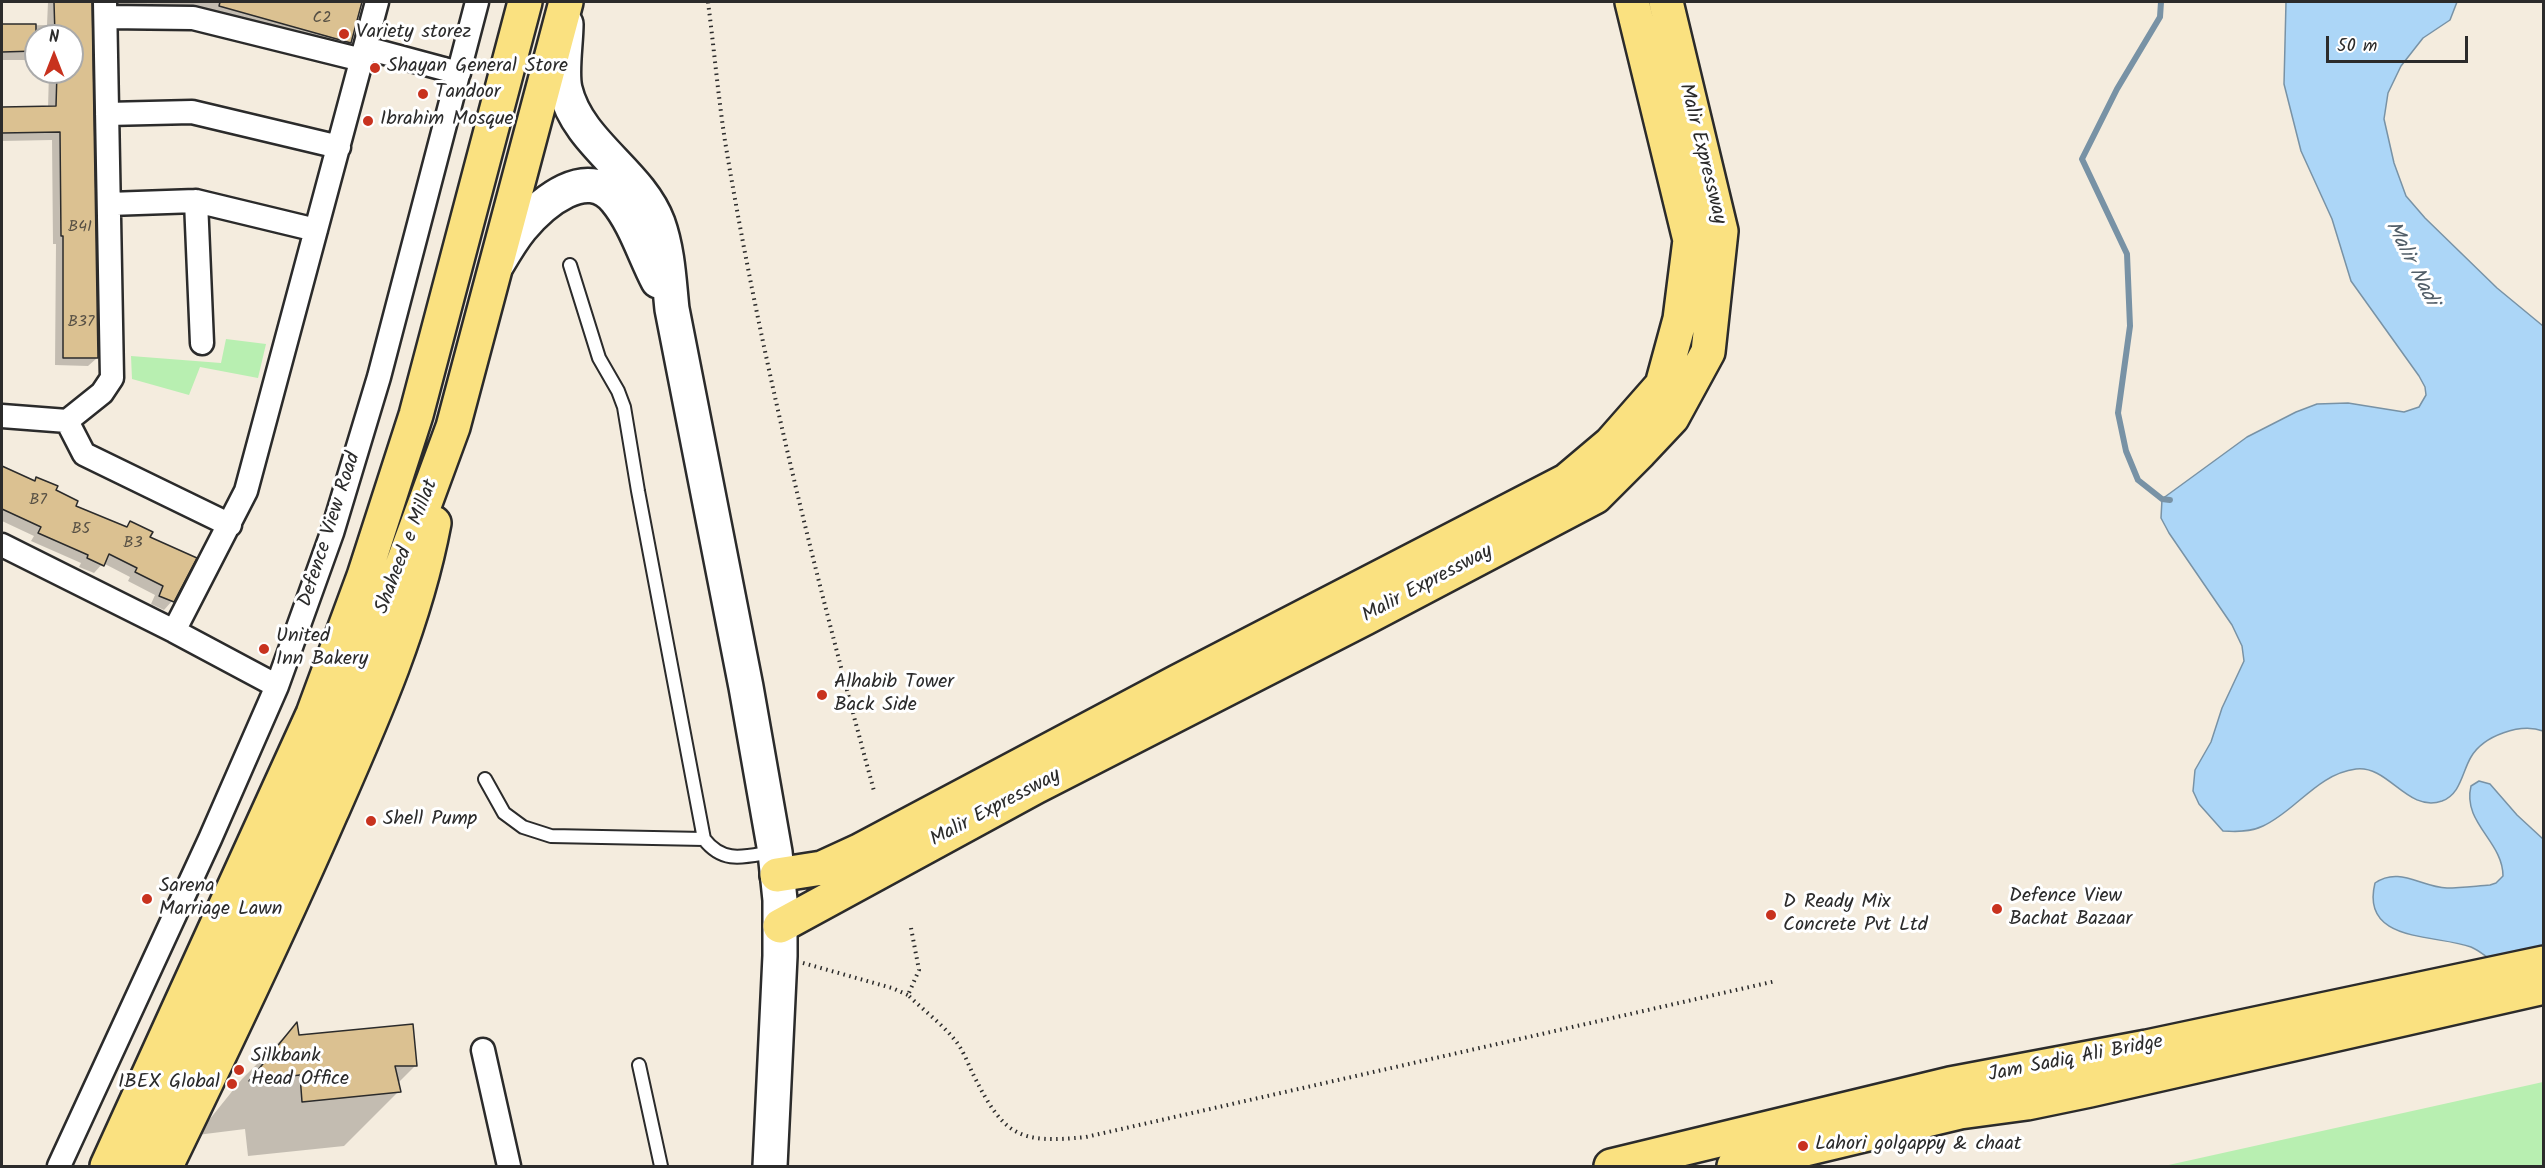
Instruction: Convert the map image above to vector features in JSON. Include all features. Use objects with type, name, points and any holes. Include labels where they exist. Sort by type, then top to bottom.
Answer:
[{"type":"main road","name":"Shaheed e Millat","points":[[107,1167],[313,714],[364,576],[416,416],[525,2]]},
{"type":"main road","name":"Shaheed e Millat","points":[[139,1167],[340,721],[396,582],[453,427],[566,2]]},
{"type":"main road","name":"Malir Expressway","points":[[776,863],[822,868],[859,851],[1177,682],[1566,481],[1611,443],[1662,385],[1680,319],[1690,240],[1632,2]]},
{"type":"main road","name":"Malir Expressway","points":[[780,941],[1037,786],[1595,497],[1640,452],[1672,418],[1708,352],[1721,231],[1666,2]]},
{"type":"main road","points":[[166,1167],[265,963],[365,736],[425,569],[453,427]]},
{"type":"main road","name":"Jam Sadiq Ali Bridge","points":[[1611,1167],[1950,1084],[2147,1047],[2544,963]]},
{"type":"main road","name":"Jam Sadiq Ali Bridge","points":[[1734,1167],[1939,1117],[2079,1092],[2544,987]]},
{"type":"street","points":[[174,631],[246,491],[377,2]]},
{"type":"street","name":"Defence View Road","points":[[59,1167],[210,839],[277,686],[332,534],[380,377],[477,2]]},
{"type":"street","points":[[566,2],[565,88],[579,124],[634,184],[657,222],[665,250],[672,309],[744,676],[776,863],[780,941],[769,1166]]},
{"type":"street","points":[[2,416],[67,421],[102,393],[112,378],[106,9],[194,18],[459,73]]},
{"type":"street","points":[[107,114],[192,112],[339,147]]},
{"type":"street","points":[[496,266],[520,229],[561,192],[583,185],[601,187],[615,198],[631,223],[645,257],[672,309]]},
{"type":"street","points":[[109,204],[196,201],[316,230]]},
{"type":"street","points":[[196,201],[202,343]]},
{"type":"street","points":[[67,421],[84,454],[230,525]]},
{"type":"street","points":[[2,545],[174,631],[277,686]]},
{"type":"street","points":[[483,1050],[509,1167]]},
{"type":"lane","points":[[570,265],[599,357],[624,407],[704,839],[712,848],[724,855],[776,863]]},
{"type":"lane","points":[[485,779],[504,813],[523,827],[551,836],[704,839]]},
{"type":"lane","points":[[639,1065],[661,1167]]},
{"type":"path","points":[[708,2],[725,140],[764,341],[826,616],[874,790]]},
{"type":"path","points":[[908,995],[919,970],[911,928]]},
{"type":"path","points":[[780,941],[908,995],[955,1040],[986,1100],[1000,1120],[1015,1131],[1034,1140],[1086,1137],[1776,981]]},
{"type":"green space","points":[[226,339],[266,344],[258,378],[200,367],[189,395],[132,379],[131,356],[221,363]]},
{"type":"green space","points":[[2543,1082],[2543,1166],[2164,1166]]},
{"type":"water","name":"Malir Nadi","points":[[2286,2],[2457,2],[2450,20],[2423,38],[2401,66],[2388,93],[2384,119],[2394,163],[2406,196],[2425,218],[2497,288],[2543,326],[2543,731],[2514,730],[2485,743],[2471,757],[2457,788],[2442,801],[2430,803],[2418,800],[2378,774],[2356,769],[2342,772],[2318,785],[2263,826],[2243,831],[2223,831],[2199,804],[2193,791],[2195,770],[2211,742],[2222,708],[2244,661],[2242,646],[2232,625],[2169,533],[2161,518],[2162,499],[2247,437],[2296,412],[2317,404],[2348,403],[2404,412],[2419,407],[2426,395],[2425,387],[2419,376],[2351,281],[2332,219],[2301,151],[2284,84]]},
{"type":"water","points":[[2479,781],[2490,784],[2517,815],[2543,839],[2543,979],[2495,963],[2471,947],[2404,933],[2389,926],[2379,916],[2373,902],[2375,883],[2393,876],[2447,888],[2490,885],[2503,876],[2497,852],[2472,811],[2471,786]]},
{"type":"building","points":[[54,2],[92,2],[98,358],[63,358],[60,132],[2,133],[2,107],[56,106],[57,84],[84,84],[84,24],[55,24]]},
{"type":"building","points":[[220,2],[362,2],[351,43],[219,6]]},
{"type":"building","points":[[2,24],[24,24],[24,51],[2,52]]},
{"type":"building","points":[[2,466],[35,481],[36,477],[58,486],[56,490],[78,501],[76,506],[127,527],[130,521],[153,532],[150,537],[197,558],[174,602],[159,596],[163,586],[135,572],[137,568],[109,554],[104,566],[87,558],[88,555],[38,533],[41,527],[2,509]]},
{"type":"building","points":[[297,1022],[299,1035],[413,1024],[417,1066],[395,1066],[401,1092],[302,1102],[300,1075],[249,1081]]},
{"type":"waterway","points":[[2161,2],[2160,17],[2117,89],[2082,159],[2127,254],[2130,326],[2118,413],[2126,451],[2138,480],[2162,499],[2170,500]]},
{"type":"place","name":"Variety storez","points":[[344,34]]},
{"type":"place","name":"Shayan General Store","points":[[375,68]]},
{"type":"place","name":"Tandoor","points":[[423,94]]},
{"type":"place","name":"Ibrahim Mosque","points":[[368,121]]},
{"type":"place","name":"United Inn Bakery","points":[[264,649]]},
{"type":"place","name":"Alhabib Tower Back Side","points":[[822,695]]},
{"type":"place","name":"Shell Pump","points":[[371,821]]},
{"type":"place","name":"Sarena Marriage Lawn","points":[[147,899]]},
{"type":"place","name":"Defence View Bachat Bazaar","points":[[1997,909]]},
{"type":"place","name":"D Ready Mix Concrete Pvt Ltd","points":[[1771,915]]},
{"type":"place","name":"Silkbank Head Office","points":[[239,1070]]},
{"type":"place","name":"IBEX Global","points":[[232,1084]]},
{"type":"place","name":"Lahori golgappy & chaat","points":[[1803,1146]]}]
